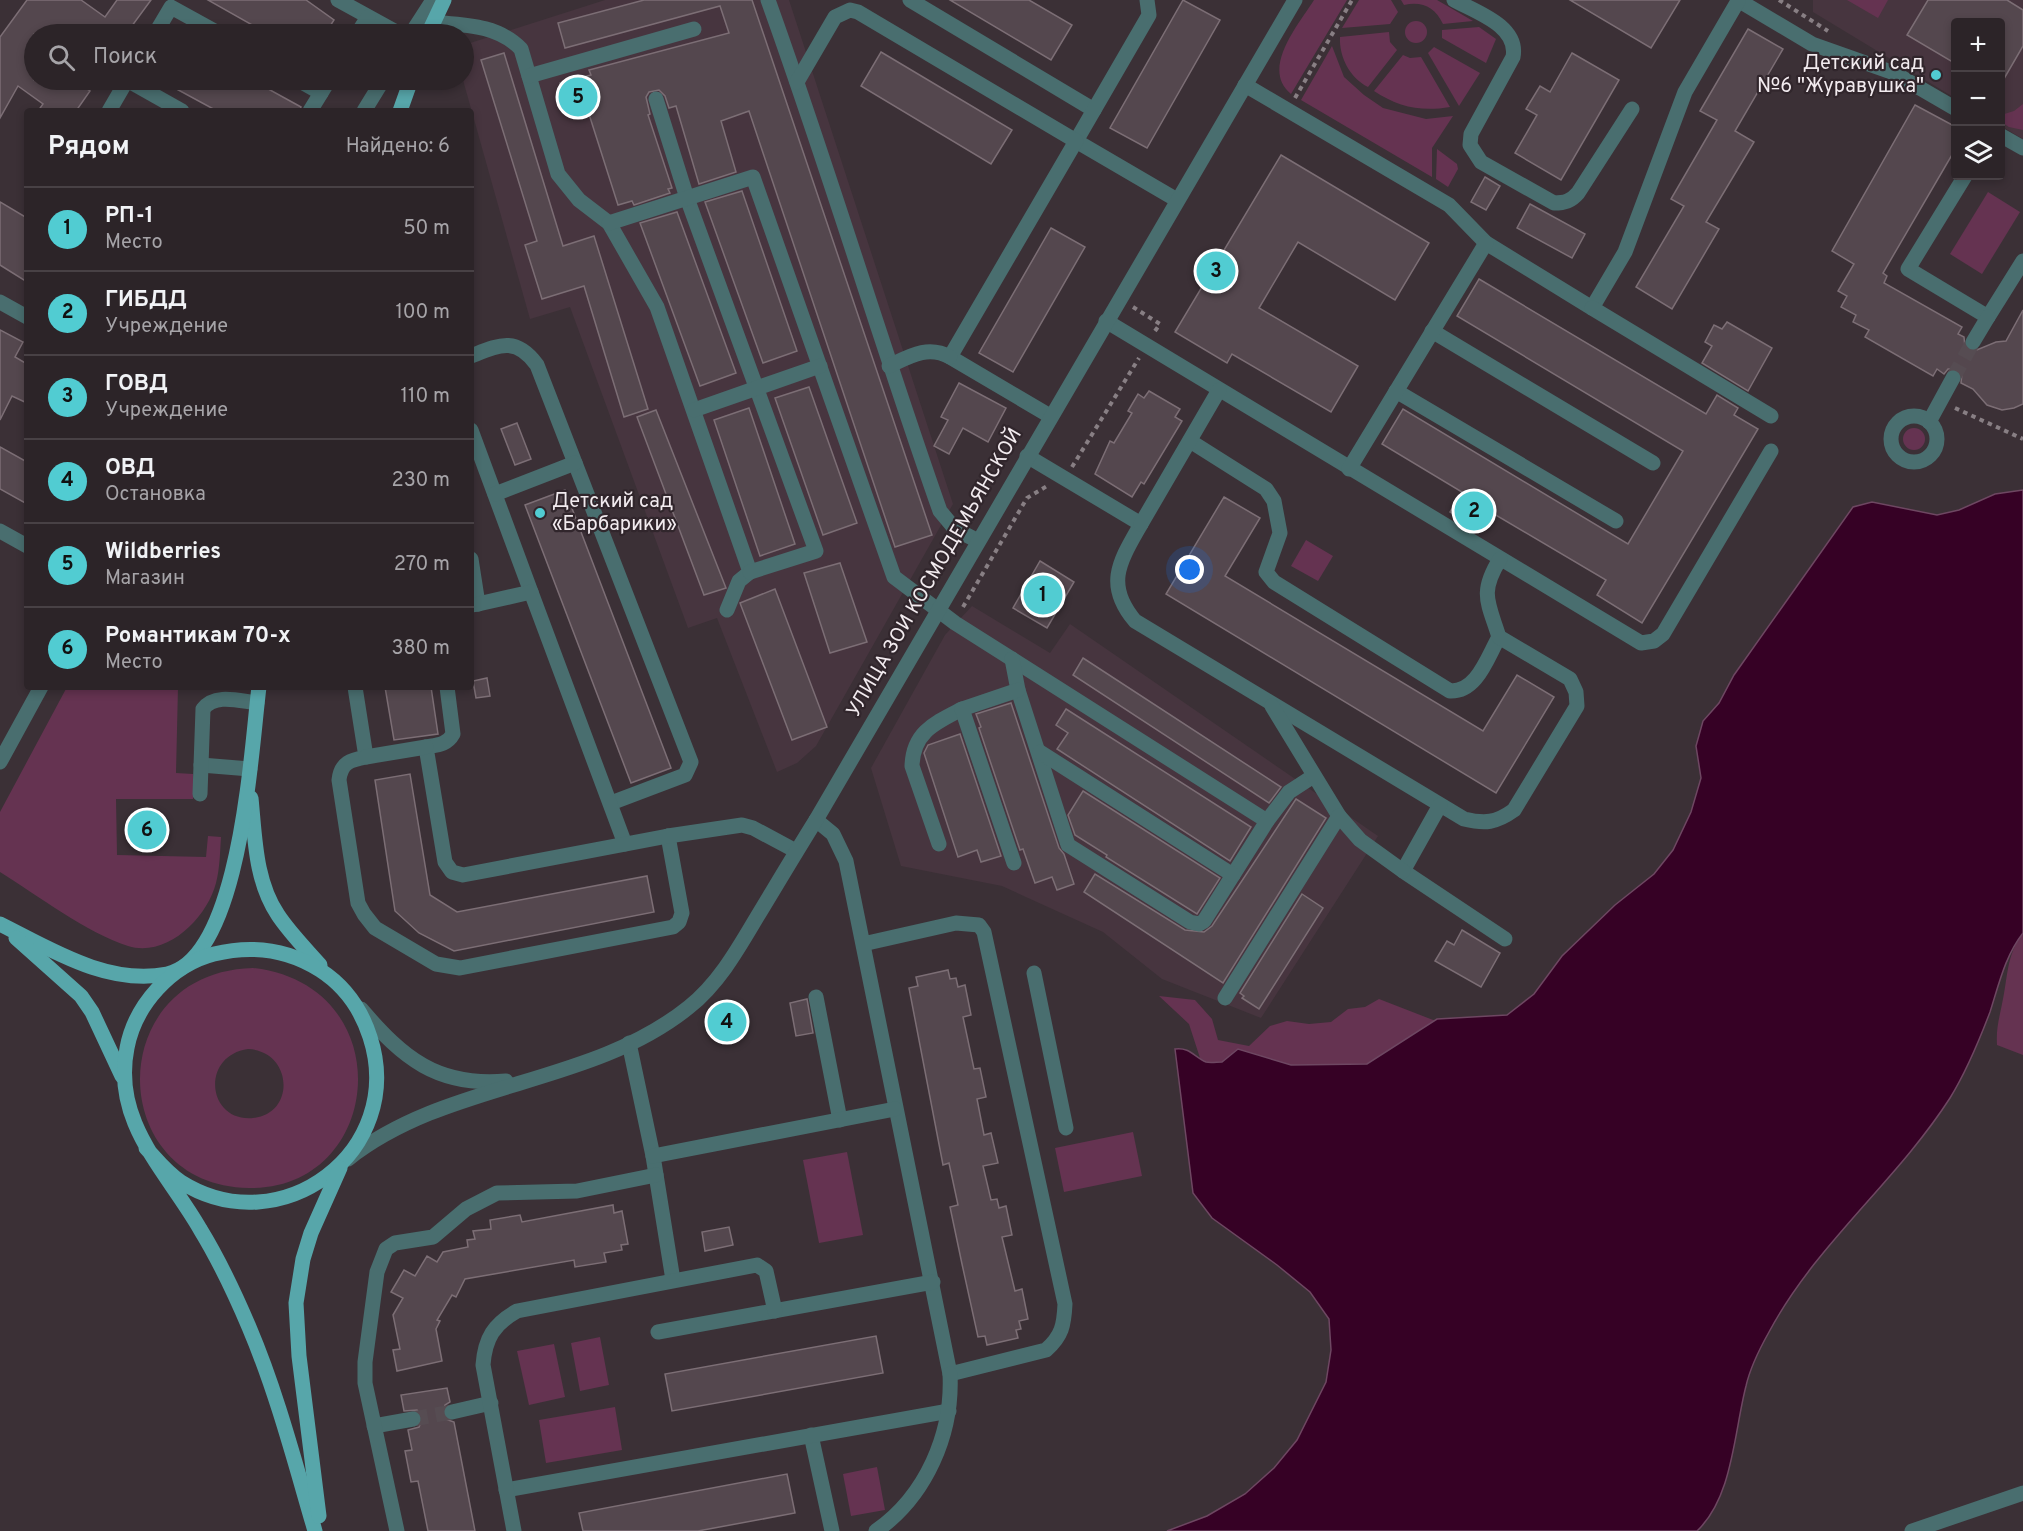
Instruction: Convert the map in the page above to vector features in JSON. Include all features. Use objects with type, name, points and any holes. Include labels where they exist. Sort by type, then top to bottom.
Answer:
[{"type":"main road","points":[[433,24],[444,0]]},
{"type":"main road","points":[[401,108],[407,90]]},
{"type":"main road","points":[[259,690],[249,775],[228,890],[211,931],[184,968],[155,992],[134,1024],[124,1061],[124,1080],[132,1119],[146,1148],[199,1227],[249,1327],[285,1431],[315,1531]]},
{"type":"main road","points":[[249,775],[256,847],[267,895],[291,933],[348,994],[363,1016],[372,1043],[376,1090],[364,1131],[343,1162],[311,1233],[299,1280],[296,1303],[299,1356],[320,1531]]},
{"type":"main road","points":[[0,925],[74,961],[118,974],[142,976],[167,974],[207,956],[232,950],[257,949],[283,953],[307,962],[329,975]]},
{"type":"main road","points":[[0,925],[81,996],[105,1038],[124,1080]]},
{"type":"main road","points":[[146,1148],[179,1181],[218,1198],[239,1202],[260,1202],[301,1192],[318,1184],[343,1162]]},
{"type":"street","points":[[338,0],[381,24]]},
{"type":"street","points":[[418,24],[434,0]]},
{"type":"street","points":[[768,0],[889,366],[940,511],[955,529],[978,541]]},
{"type":"street","points":[[910,0],[1094,110]]},
{"type":"street","points":[[950,357],[1149,15],[1147,0]]},
{"type":"street","name":"УЛИЦА ЗОИ КОСМОДЕМЬЯНСКОЙ","points":[[530,1078],[576,1065],[629,1043],[672,1020],[707,990],[723,971],[816,820],[1026,456],[1295,0]]},
{"type":"street","points":[[1454,0],[1506,30],[1515,47],[1513,57],[1471,134],[1470,145],[1482,162],[1554,203],[1572,200],[1632,109]]},
{"type":"street","points":[[1592,308],[1625,252],[1684,92],[1738,0],[1812,44],[1894,72],[1951,106]]},
{"type":"street","points":[[161,24],[171,7],[202,24]]},
{"type":"street","points":[[797,82],[836,17],[850,10],[858,12],[1177,200]]},
{"type":"street","points":[[363,24],[368,17]]},
{"type":"street","points":[[474,26],[513,40],[521,49],[558,174],[579,200],[609,223],[657,306],[750,572]]},
{"type":"street","points":[[530,76],[694,29]]},
{"type":"street","points":[[1245,85],[1449,205],[1486,243],[1772,416]]},
{"type":"street","points":[[110,108],[121,90]]},
{"type":"street","points":[[145,90],[177,108]]},
{"type":"street","points":[[312,108],[323,90]]},
{"type":"street","points":[[366,108],[377,90]]},
{"type":"street","points":[[656,99],[687,198],[816,551],[750,572],[738,581],[727,610]]},
{"type":"street","points":[[2005,137],[2023,148]]},
{"type":"street","points":[[609,223],[753,177],[894,577],[938,611],[1267,821]]},
{"type":"street","points":[[1963,180],[1908,268],[1988,317]]},
{"type":"street","points":[[1349,469],[1486,243]]},
{"type":"street","points":[[1973,342],[2023,261]]},
{"type":"street","points":[[0,302],[24,315]]},
{"type":"street","points":[[1106,321],[1349,469],[1629,637],[1641,642],[1654,641],[1663,634],[1771,451]]},
{"type":"street","points":[[1432,331],[1653,463]]},
{"type":"street","points":[[474,355],[506,344],[516,346],[530,355],[537,365],[691,762],[685,775],[611,803]]},
{"type":"street","points":[[889,366],[921,352],[940,351],[1050,417]]},
{"type":"street","points":[[694,410],[820,366]]},
{"type":"street","points":[[1929,422],[1953,378]]},
{"type":"street","points":[[1220,390],[1141,524],[1119,569],[1116,584],[1122,606],[1135,621],[1464,819],[1484,824],[1501,820],[1514,810],[1576,706],[1576,692],[1570,679],[1498,638]]},
{"type":"street","points":[[1396,391],[1616,521]]},
{"type":"street","points":[[474,438],[625,844]]},
{"type":"street","points":[[1190,441],[1266,489],[1274,501],[1280,533],[1266,572],[1274,582],[1450,691],[1462,692],[1472,684],[1498,638],[1486,594],[1487,579],[1500,559]]},
{"type":"street","points":[[1026,456],[1141,524]]},
{"type":"street","points":[[495,494],[574,463]]},
{"type":"street","points":[[0,531],[24,544]]},
{"type":"street","points":[[474,604],[531,592]]},
{"type":"street","points":[[1012,659],[1018,690],[1068,845],[1190,922],[1199,924],[1204,921],[1267,821],[1289,792],[1312,777]]},
{"type":"street","points":[[0,762],[39,690]]},
{"type":"street","points":[[355,690],[366,757]]},
{"type":"street","points":[[447,690],[453,735],[450,741],[366,757],[349,761],[343,765],[339,780],[358,903],[375,928],[436,964],[447,968],[460,968],[673,927],[680,922],[682,913],[668,836]]},
{"type":"street","points":[[939,844],[912,766],[912,753],[922,733],[962,709],[1018,690]]},
{"type":"street","points":[[200,794],[203,709],[208,702],[217,699],[257,703]]},
{"type":"street","points":[[1270,704],[1312,777],[1339,816],[1360,840],[1505,939]]},
{"type":"street","points":[[962,709],[1014,863]]},
{"type":"street","points":[[426,747],[445,862],[452,872],[464,875],[668,836],[742,825],[796,851]]},
{"type":"street","points":[[1040,753],[1233,875]]},
{"type":"street","points":[[201,765],[249,775]]},
{"type":"street","points":[[1403,871],[1440,805]]},
{"type":"street","points":[[1225,998],[1339,816]]},
{"type":"street","points":[[816,820],[833,834],[846,861],[950,1374],[949,1411],[934,1460],[919,1489],[903,1509],[876,1531]]},
{"type":"street","points":[[863,944],[956,923],[979,925],[984,932],[1065,1304],[1064,1328],[1057,1341],[1046,1350],[950,1374]]},
{"type":"street","points":[[1034,973],[1066,1128]]},
{"type":"street","points":[[348,994],[389,1042],[413,1062],[436,1073],[493,1082],[530,1078]]},
{"type":"street","points":[[816,997],[840,1120]]},
{"type":"street","points":[[629,1043],[653,1156],[673,1280]]},
{"type":"street","points":[[343,1162],[382,1134],[401,1124],[530,1078]]},
{"type":"street","points":[[653,1156],[895,1109]]},
{"type":"street","points":[[397,1531],[365,1383],[365,1362],[377,1272],[386,1249],[395,1243],[433,1237],[466,1209],[497,1193],[577,1191],[656,1175]]},
{"type":"street","points":[[514,1531],[483,1365],[484,1352],[500,1320],[518,1311],[757,1265],[766,1271],[775,1311]]},
{"type":"street","points":[[658,1332],[933,1282]]},
{"type":"street","points":[[452,1412],[491,1403]]},
{"type":"street","points":[[506,1490],[949,1411]]},
{"type":"street","points":[[374,1426],[413,1419]]},
{"type":"street","points":[[811,1435],[832,1531]]},
{"type":"street","points":[[1912,1531],[2023,1493]]},
{"type":"path","points":[[1267,98],[1281,90],[1294,99],[1352,0]]},
{"type":"path","points":[[1137,296],[1131,306],[1160,324]]},
{"type":"path","points":[[1941,401],[2023,439]]},
{"type":"shaded area","points":[[605,0],[789,0],[953,504],[816,746],[797,763],[777,772],[717,618],[688,628],[570,307],[530,319],[474,119],[474,108],[471,108],[466,90],[474,90],[474,42]]},
{"type":"shaded area","points":[[1314,0],[1347,0],[1291,94],[1282,84],[1279,72],[1281,60],[1292,34]]},
{"type":"shaded area","points":[[1359,0],[1391,0],[1398,12],[1390,24],[1342,28]]},
{"type":"shaded area","points":[[1401,0],[1437,0],[1473,21],[1443,24],[1432,9],[1417,4],[1404,5]]},
{"type":"shaded area","name":"Детский сад №6 \"Журавушка\"","points":[[1813,0],[2023,0],[2023,139],[2005,128],[2005,18],[1951,18],[1951,96],[1813,12]]},
{"type":"shaded area","points":[[1847,0],[1888,0],[1878,18]]},
{"type":"shaded area","points":[[1412,21],[1420,21],[1427,28],[1427,36],[1420,43],[1412,43],[1405,36],[1405,28]]},
{"type":"shaded area","points":[[1479,27],[1496,39],[1486,63],[1442,38],[1442,30]]},
{"type":"shaded area","points":[[1389,32],[1390,42],[1397,50],[1368,87],[1356,78],[1347,66],[1341,52],[1340,37]]},
{"type":"shaded area","points":[[1332,46],[1344,77],[1383,108],[1426,119],[1453,116],[1432,148],[1432,177],[1301,100]]},
{"type":"shaded area","points":[[1434,47],[1480,73],[1459,106],[1428,53]]},
{"type":"shaded area","points":[[1403,55],[1410,58],[1421,57],[1450,107],[1429,109],[1410,107],[1392,101],[1374,91]]},
{"type":"shaded area","points":[[2023,104],[2023,130],[2005,124],[2005,114],[2014,111]]},
{"type":"shaded area","points":[[1437,149],[1457,164],[1458,169],[1448,187],[1436,179]]},
{"type":"shaded area","points":[[1988,192],[2020,212],[1982,274],[1950,254]]},
{"type":"shaded area","points":[[1914,428],[1922,431],[1925,439],[1922,447],[1914,450],[1906,447],[1903,439],[1906,431]]},
{"type":"shaded area","points":[[2023,490],[2023,933],[2007,961],[1981,1034],[1950,1098],[1906,1158],[1810,1270],[1788,1300],[1766,1338],[1748,1379],[1725,1482],[1709,1517],[1697,1531],[1167,1531],[1207,1516],[1245,1494],[1274,1468],[1297,1440],[1326,1382],[1331,1350],[1329,1319],[1310,1292],[1212,1218],[1193,1193],[1175,1049],[1188,1051],[1208,1062],[1222,1062],[1238,1049],[1291,1065],[1367,1064],[1437,1019],[1507,1015],[1534,994],[1562,956],[1615,905],[1654,874],[1673,850],[1691,812],[1701,778],[1696,746],[1703,721],[1719,703],[1734,675],[1853,507],[1872,502],[1937,515],[1959,510],[1995,494]]},
{"type":"shaded area","points":[[1306,540],[1333,556],[1318,581],[1291,566]]},
{"type":"shaded area","points":[[972,606],[1050,653],[1070,624],[1378,836],[1261,1018],[1162,979],[1103,932],[1002,886],[901,866],[871,768],[945,635]]},
{"type":"shaded area","points":[[65,690],[178,690],[176,773],[193,774],[193,799],[116,799],[117,855],[206,857],[208,836],[221,837],[216,883],[204,909],[183,932],[171,941],[143,948],[128,946],[79,923],[0,872],[0,812]]},
{"type":"shaded area","points":[[2023,933],[2023,1055],[1997,1045],[1997,1039],[2010,958]]},
{"type":"shaded area","points":[[253,968],[301,982],[334,1010],[353,1046],[358,1085],[349,1124],[328,1157],[294,1180],[249,1188],[201,1178],[167,1153],[147,1119],[140,1079],[147,1039],[168,1004],[204,979]],"holes":[[[248,1049],[263,1052],[274,1060],[281,1071],[284,1083],[277,1106],[267,1114],[253,1118],[238,1116],[226,1110],[215,1088],[216,1075],[222,1063],[233,1054]]]},
{"type":"shaded area","points":[[1159,996],[1195,1000],[1212,1019],[1218,1040],[1249,1046],[1270,1026],[1287,1021],[1309,1024],[1331,1022],[1348,1009],[1365,1007],[1379,999],[1446,1025],[1381,1086],[1238,1081],[1200,1058],[1189,1024]]},
{"type":"shaded area","points":[[1133,1132],[1142,1176],[1064,1192],[1055,1148]]},
{"type":"shaded area","points":[[847,1152],[863,1235],[819,1243],[803,1160]]},
{"type":"shaded area","points":[[600,1337],[609,1385],[580,1391],[571,1343]]},
{"type":"shaded area","points":[[554,1344],[565,1397],[529,1405],[517,1351]]},
{"type":"shaded area","points":[[615,1407],[622,1450],[546,1463],[539,1420]]},
{"type":"shaded area","points":[[877,1467],[885,1510],[851,1516],[843,1474]]},
{"type":"building","points":[[27,0],[81,0],[105,17],[117,0],[151,0],[133,24],[24,24],[24,90],[88,90],[78,108],[40,108],[43,104],[18,86],[0,118],[0,37]]},
{"type":"building","points":[[208,0],[306,0],[334,20],[331,24],[250,24]]},
{"type":"building","points":[[644,0],[752,0],[932,535],[895,547],[749,111],[721,121],[736,172],[699,184],[676,106],[669,108],[665,96],[659,90],[649,92],[646,97],[650,114],[648,115],[672,188],[668,189],[670,193],[634,205],[632,201],[618,205],[588,111],[569,117],[560,83],[591,75],[589,70],[729,33],[720,6],[565,48],[558,23]]},
{"type":"building","points":[[950,0],[1029,0],[1072,25],[1051,60]]},
{"type":"building","points":[[1183,0],[1220,20],[1147,148],[1110,128]]},
{"type":"building","points":[[1570,0],[1680,0],[1651,48]]},
{"type":"building","points":[[1928,0],[2007,0],[2023,10],[2023,46],[2005,77],[2005,18],[1951,18],[1951,61],[1907,35]]},
{"type":"building","points":[[1748,29],[1783,49],[1735,131],[1754,142],[1706,222],[1719,229],[1672,309],[1636,287],[1684,206],[1671,199],[1717,120],[1700,111]]},
{"type":"building","points":[[881,52],[1012,130],[991,164],[861,86]]},
{"type":"building","points":[[504,53],[563,246],[594,236],[648,409],[624,417],[584,286],[542,299],[525,245],[537,241],[481,60]]},
{"type":"building","points":[[1572,53],[1619,80],[1561,180],[1515,153],[1537,115],[1526,109],[1540,86],[1550,92]]},
{"type":"building","points":[[178,90],[270,90],[301,107],[301,108],[211,108]]},
{"type":"building","points":[[1915,105],[1951,124],[1951,157],[1883,273],[1887,276],[1884,283],[1962,327],[1958,334],[1964,337],[1965,347],[1972,352],[1996,342],[2006,341],[2023,310],[2023,404],[2002,410],[1987,405],[1973,389],[1961,383],[1962,373],[1957,369],[1948,369],[1944,374],[1937,369],[1933,376],[1865,337],[1869,330],[1853,322],[1856,315],[1841,307],[1847,296],[1838,291],[1854,264],[1832,251]]},
{"type":"building","points":[[1281,155],[1429,243],[1395,300],[1298,242],[1259,308],[1358,366],[1331,412],[1232,354],[1227,363],[1175,332]]},
{"type":"building","points":[[1485,177],[1500,186],[1486,210],[1471,202]]},
{"type":"building","points":[[742,191],[797,351],[763,363],[705,202]]},
{"type":"building","points":[[0,202],[24,216],[24,280],[0,265]]},
{"type":"building","points":[[1530,204],[1585,234],[1572,258],[1517,228]]},
{"type":"building","points":[[677,212],[736,373],[700,386],[640,223]]},
{"type":"building","points":[[1051,228],[1085,247],[1013,372],[979,353]]},
{"type":"building","points":[[1479,279],[1706,414],[1717,395],[1738,408],[1734,415],[1758,429],[1642,623],[1597,595],[1606,580],[1484,508],[1473,526],[1450,512],[1462,492],[1382,444],[1403,409],[1628,544],[1683,451],[1457,316]]},
{"type":"building","points":[[1727,322],[1772,348],[1748,391],[1702,363],[1712,346],[1705,342],[1714,325],[1722,329]]},
{"type":"building","points":[[0,330],[23,342],[15,357],[24,362],[24,402],[12,396],[0,420]]},
{"type":"building","points":[[959,383],[1006,408],[988,442],[963,428],[949,454],[934,446],[948,420],[941,417]]},
{"type":"building","points":[[809,387],[857,523],[823,535],[775,398]]},
{"type":"building","points":[[1149,391],[1180,409],[1175,417],[1182,421],[1144,484],[1141,482],[1132,497],[1095,474],[1110,441],[1114,443],[1132,413],[1128,411],[1138,394],[1144,398]]},
{"type":"building","points":[[749,408],[795,544],[760,556],[714,420]]},
{"type":"building","points":[[656,410],[726,588],[704,595],[637,417]]},
{"type":"building","points":[[517,423],[531,459],[515,465],[501,429]]},
{"type":"building","points":[[0,447],[24,460],[24,502],[0,489]]},
{"type":"building","points":[[565,490],[671,768],[631,783],[525,505]]},
{"type":"building","points":[[1224,497],[1260,518],[1225,576],[1483,731],[1517,675],[1554,697],[1496,793],[1166,594]]},
{"type":"building","points":[[1040,561],[1074,582],[1047,628],[1013,608]]},
{"type":"building","points":[[840,563],[867,642],[830,653],[804,573]]},
{"type":"building","points":[[775,589],[827,727],[792,740],[740,603]]},
{"type":"building","points":[[1083,658],[1281,787],[1269,803],[1073,675]]},
{"type":"building","points":[[487,678],[490,696],[476,698],[474,681]]},
{"type":"building","points":[[386,690],[431,690],[438,734],[394,740]]},
{"type":"building","points":[[1011,703],[1059,848],[1064,854],[1074,884],[1057,890],[1052,877],[1035,883],[1023,849],[1020,850],[979,728],[981,727],[976,714]]},
{"type":"building","points":[[1066,709],[1251,827],[1230,861],[1057,749],[1068,733],[1056,725]]},
{"type":"building","points":[[960,734],[1001,856],[981,862],[977,850],[958,857],[924,753],[928,745]]},
{"type":"building","points":[[410,774],[430,895],[457,912],[647,876],[654,912],[454,951],[419,933],[395,911],[375,780]]},
{"type":"building","points":[[1083,791],[1220,878],[1197,914],[1075,835],[1068,815]]},
{"type":"building","points":[[1296,799],[1326,818],[1223,983],[1084,892],[1095,874],[1185,930],[1204,932],[1212,926]]},
{"type":"building","points":[[1302,894],[1323,908],[1259,1009],[1242,998],[1244,996],[1240,993]]},
{"type":"building","points":[[1462,930],[1500,953],[1481,987],[1435,961],[1447,941],[1454,945]]},
{"type":"building","points":[[948,970],[950,979],[956,978],[958,987],[965,985],[971,1015],[963,1017],[974,1069],[980,1068],[986,1097],[977,1099],[984,1135],[991,1133],[998,1163],[983,1166],[991,1200],[997,1199],[999,1208],[1006,1206],[1012,1235],[1002,1237],[1015,1291],[1022,1289],[1028,1319],[1019,1321],[1021,1329],[1016,1330],[1018,1338],[987,1345],[985,1336],[978,1337],[962,1264],[950,1207],[958,1205],[949,1163],[943,1165],[909,988],[918,986],[916,977]]},
{"type":"building","points":[[807,999],[813,1033],[796,1036],[790,1003]]},
{"type":"building","points":[[613,1205],[614,1213],[622,1211],[628,1244],[621,1245],[622,1250],[604,1253],[606,1262],[575,1267],[574,1260],[465,1279],[456,1297],[452,1295],[437,1320],[440,1321],[436,1329],[442,1361],[397,1371],[393,1350],[400,1349],[393,1315],[403,1298],[391,1292],[404,1270],[415,1276],[427,1256],[437,1262],[443,1252],[468,1247],[467,1240],[475,1239],[473,1231],[491,1229],[490,1220],[520,1215],[522,1222]]},
{"type":"building","points":[[729,1227],[733,1245],[705,1251],[702,1232]]},
{"type":"building","points":[[876,1336],[883,1373],[672,1411],[665,1374]]},
{"type":"building","points":[[447,1388],[450,1402],[445,1405],[442,1414],[445,1419],[454,1422],[475,1531],[428,1531],[418,1481],[411,1482],[405,1451],[412,1450],[408,1430],[419,1427],[423,1418],[417,1410],[404,1411],[401,1395]]},
{"type":"building","points":[[787,1474],[795,1513],[698,1531],[583,1531],[579,1513]]},
{"type":"tunnel","points":[[1953,378],[1973,342]]},
{"type":"tunnel","points":[[413,1419],[452,1412]]},
{"type":"place","name":"Детский сад №6 \"Журавушка\"","points":[[1936,75]]},
{"type":"place","name":"Wildberries","points":[[578,97]]},
{"type":"place","name":"ГОВД","points":[[1216,271]]},
{"type":"place","name":"ГИБДД","points":[[1474,511]]},
{"type":"place","name":"Детский сад «Барбарики»","points":[[540,513]]},
{"type":"place","name":"РП-1","points":[[1043,595]]},
{"type":"place","name":"Романтикам 70-х","points":[[147,830]]},
{"type":"place","name":"ОВД","points":[[727,1022]]}]
